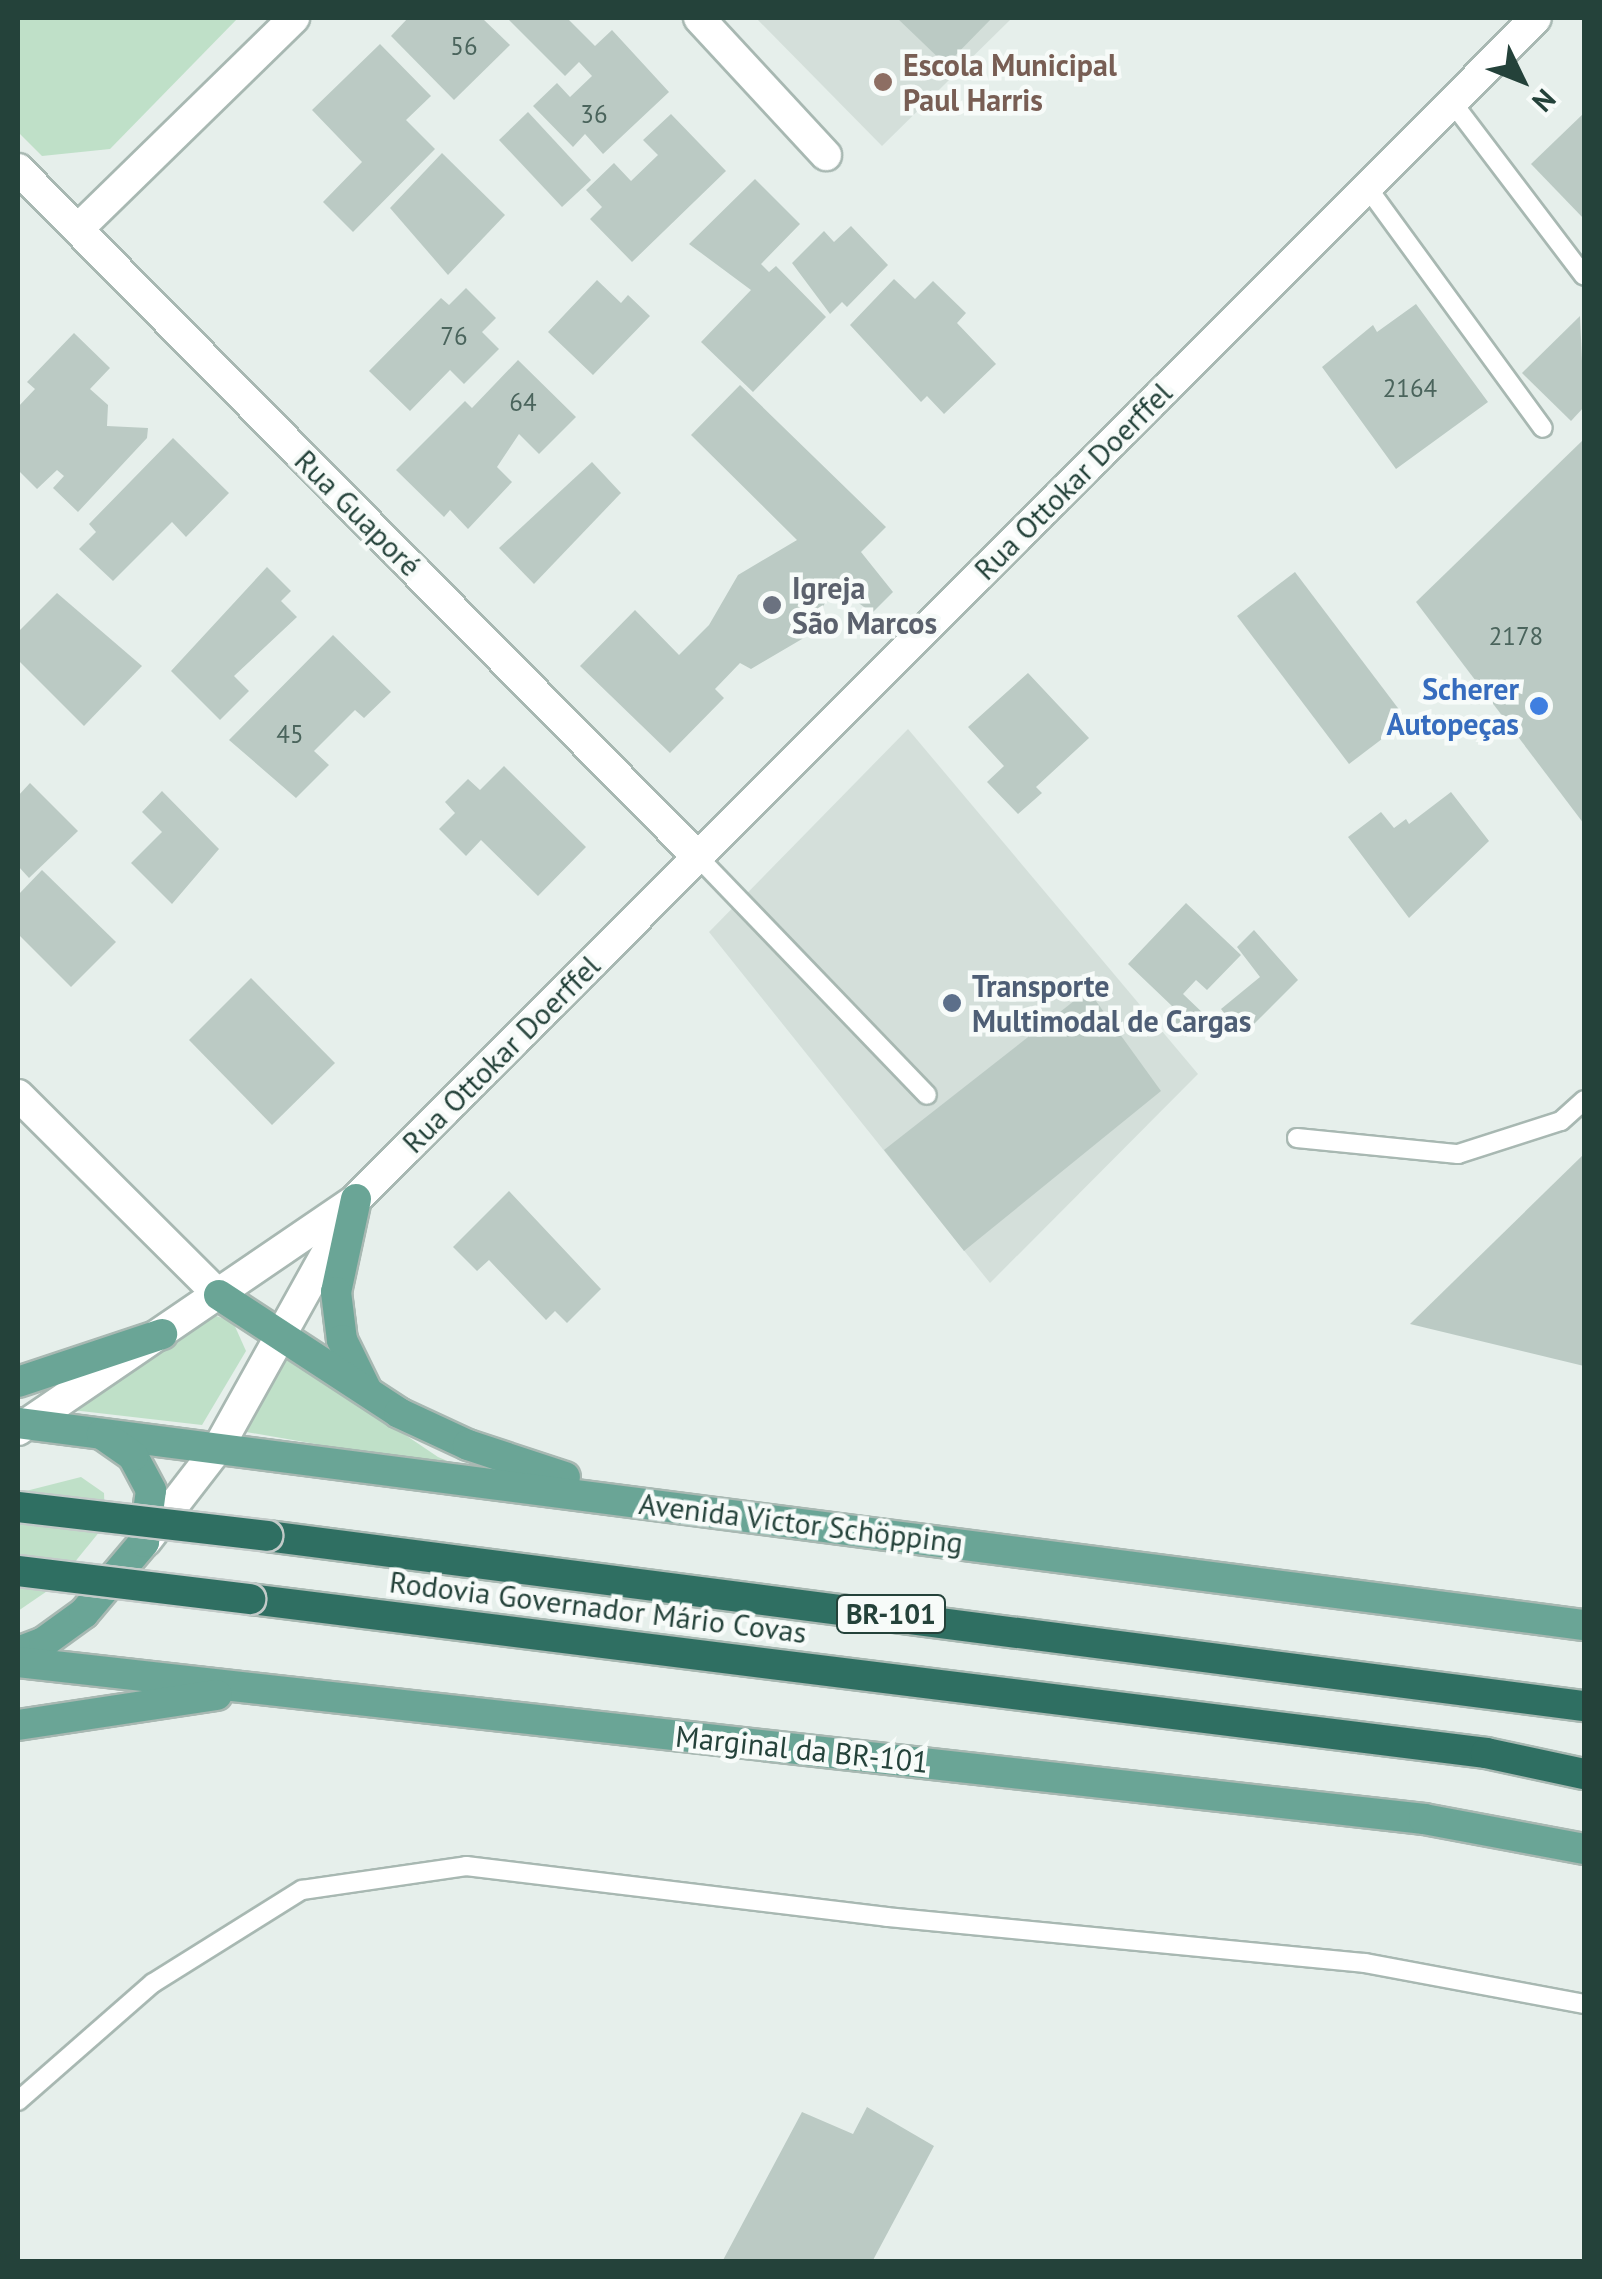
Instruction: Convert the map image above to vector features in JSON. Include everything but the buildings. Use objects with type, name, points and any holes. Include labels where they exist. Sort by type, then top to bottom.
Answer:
[{"type":"highway","name":"Rodovia Governador Mário Covas","points":[[18,1508],[266,1536],[1584,1706]]},
{"type":"highway","name":"Rodovia Governador Mário Covas","points":[[18,1571],[1486,1753],[1584,1774]]},
{"type":"main road","points":[[78,229],[294,18]]},
{"type":"main road","points":[[699,18],[826,155]]},
{"type":"main road","name":"Rua Ottokar Doerffel","points":[[20,1430],[356,1199],[1536,18]]},
{"type":"main road","name":"Rua Guaporé","points":[[18,169],[698,857]]},
{"type":"main road","points":[[18,1096],[219,1295],[367,1392],[468,1445],[674,1506]]},
{"type":"main road","points":[[356,1199],[336,1292],[342,1340],[367,1392]]},
{"type":"main road","name":"Rua Ottokar Doerffel","points":[[144,1542],[218,1448],[356,1199]]},
{"type":"main road","points":[[18,1382],[162,1334]]},
{"type":"main road","name":"Avenida Victor Schöpping","points":[[20,1430],[106,1434],[1584,1624]]},
{"type":"main road","points":[[18,1652],[84,1612],[144,1542],[151,1490],[133,1456],[106,1434]]},
{"type":"main road","name":"Marginal da BR-101","points":[[18,1662],[1424,1819],[1584,1848]]},
{"type":"main road","points":[[18,1725],[259,1688]]},
{"type":"lane","points":[[1452,102],[1584,276]]},
{"type":"lane","points":[[1367,187],[1543,428]]},
{"type":"lane","points":[[698,857],[927,1096]]},
{"type":"lane","points":[[1297,1138],[1458,1154],[1561,1121],[1584,1100]]},
{"type":"lane","points":[[18,2101],[153,1984],[302,1890],[466,1866],[887,1917],[1365,1962],[1584,2004]]},
{"type":"shaded area","name":"Escola Municipal Paul Harris","points":[[756,18],[1012,18],[882,146]]},
{"type":"shaded area","name":"Transporte Multimodal de Cargas","points":[[908,729],[1198,1074],[990,1283],[709,932]]},
{"type":"green space","points":[[18,18],[238,18],[110,149],[42,156],[18,132]]},
{"type":"green space","points":[[208,1313],[233,1322],[246,1351],[202,1425],[72,1410]]},
{"type":"green space","points":[[284,1353],[438,1457],[471,1471],[235,1430]]},
{"type":"green space","points":[[81,1477],[104,1493],[105,1525],[56,1585],[18,1611],[18,1493]]},
{"type":"place","name":"Escola Municipal Paul Harris","points":[[883,82]]},
{"type":"place","name":"Igreja São Marcos","points":[[772,605]]},
{"type":"place","name":"Scherer Autopeças","points":[[1539,706]]},
{"type":"place","name":"Transporte Multimodal de Cargas","points":[[952,1003]]}]
